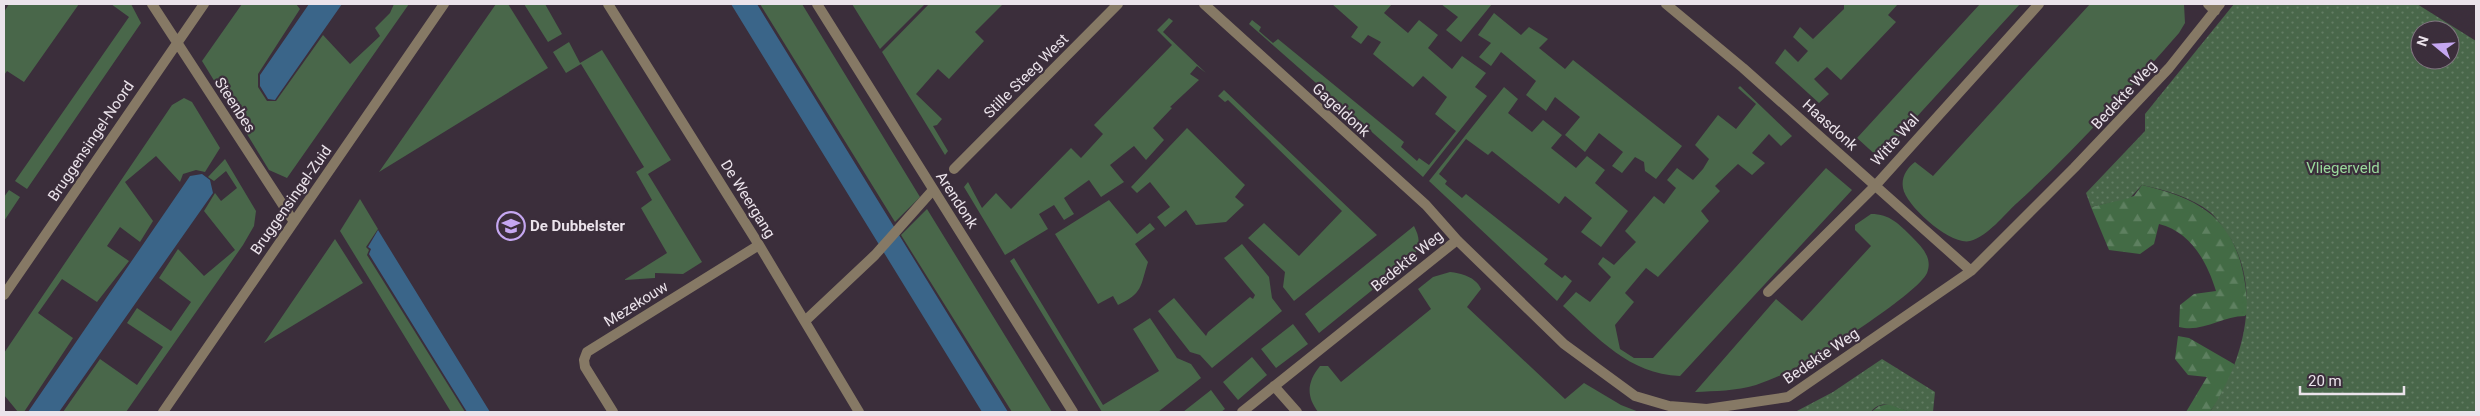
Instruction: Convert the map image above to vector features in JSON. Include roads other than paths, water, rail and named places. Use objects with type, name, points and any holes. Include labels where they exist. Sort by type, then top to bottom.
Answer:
[{"type":"street","name":"Steenbes","points":[[152,4],[176,44],[294,222]]},
{"type":"street","name":"Bruggensingel-Noord","points":[[4,295],[204,4]]},
{"type":"street","name":"Bruggensingel-Zuid","points":[[163,412],[444,4]]},
{"type":"street","name":"De Weergang","points":[[608,4],[759,245],[859,412]]},
{"type":"street","name":"Arendonk","points":[[816,4],[932,191],[1073,412]]},
{"type":"street","name":"Stille Steeg West","points":[[954,168],[1118,4]]},
{"type":"street","name":"Gageldonk","points":[[1204,4],[1426,206],[1457,240]]},
{"type":"street","name":"Haasdonk","points":[[1666,4],[1743,68],[1971,271]]},
{"type":"street","name":"Witte Wal","points":[[1768,292],[1875,186],[2039,4]]},
{"type":"street","name":"Bedekte Weg","points":[[1242,412],[1457,240],[1564,344],[1635,396],[1669,406],[1707,409],[1788,396],[1971,271],[2169,68],[2214,6]]},
{"type":"street","points":[[805,321],[874,255],[932,191]]},
{"type":"street","name":"Mezekouw","points":[[613,412],[585,367],[584,360],[587,352],[759,245]]},
{"type":"street","points":[[1274,386],[1297,412]]},
{"type":"water","points":[[309,4],[342,4],[275,100],[268,99],[260,86],[260,75]]},
{"type":"water","points":[[731,4],[757,4],[1008,412],[982,412]]},
{"type":"water","points":[[202,174],[210,180],[213,193],[59,412],[28,412],[190,176]]},
{"type":"water","points":[[378,230],[490,412],[467,412],[369,254],[371,249],[368,247]]},
{"type":"place","name":"De Dubbelster","points":[[511,226]]},
{"type":"park label","name":"Vliegerveld","points":[[2343,168]]}]
